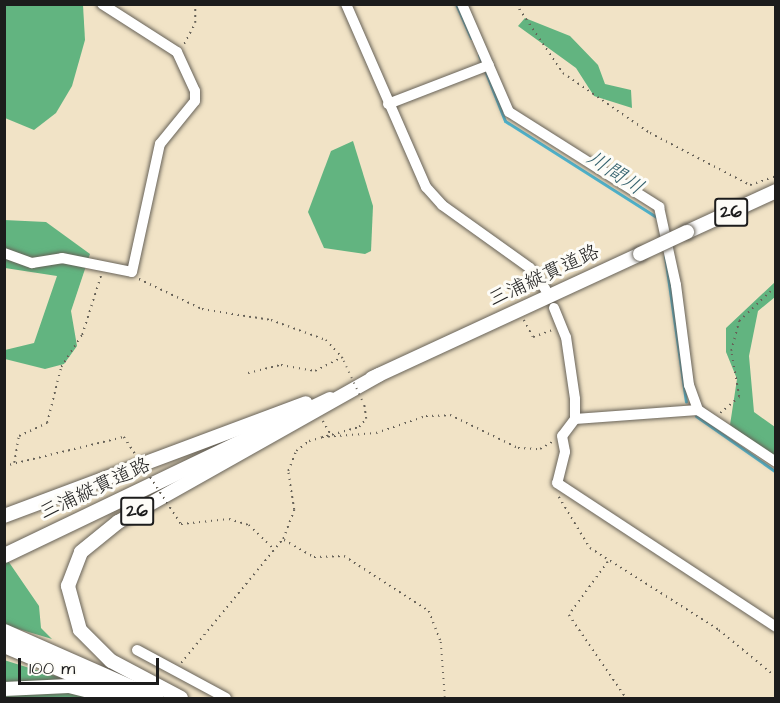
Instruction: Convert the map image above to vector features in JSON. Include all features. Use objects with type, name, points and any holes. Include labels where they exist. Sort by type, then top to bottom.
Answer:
[{"type":"highway","name":"26","points":[[202,458],[329,399]]},
{"type":"highway","name":"三浦縦貫道路","points":[[4,548],[202,458]]},
{"type":"highway","name":"三浦縦貫道路","points":[[4,555],[202,458]]},
{"type":"highway","points":[[4,631],[156,699]]},
{"type":"highway","points":[[4,645],[129,699]]},
{"type":"main road","name":"三浦縦貫道路","points":[[329,399],[776,191]]},
{"type":"main road","name":"26","points":[[182,699],[111,661],[80,630],[68,586],[81,552],[118,522],[379,375]]},
{"type":"main road","points":[[4,516],[363,382]]},
{"type":"main road","points":[[5,689],[69,686],[117,699]]},
{"type":"street","points":[[4,253],[32,263],[62,258],[103,269],[132,272],[160,144],[195,101],[177,52],[102,4]]},
{"type":"street","points":[[346,4],[426,187],[442,205],[531,268],[545,289]]},
{"type":"street","points":[[462,4],[484,67],[509,112],[659,207],[676,285],[689,385],[698,410]]},
{"type":"street","points":[[388,104],[484,67]]},
{"type":"street","points":[[554,308],[561,326],[575,419],[562,436],[565,452],[557,483],[776,627]]},
{"type":"street","points":[[575,419],[698,410],[776,462]]},
{"type":"street","points":[[137,650],[171,672],[226,699]]},
{"type":"path","points":[[177,52],[195,23],[195,4]]},
{"type":"path","points":[[516,4],[562,73],[691,158],[750,185],[776,176]]},
{"type":"path","points":[[14,463],[19,436],[46,423],[61,367],[82,335],[103,269]]},
{"type":"path","points":[[132,272],[202,309],[271,320],[326,340],[342,357],[364,404],[366,419],[359,427],[322,437],[296,451],[288,471],[294,510],[283,539],[171,672]]},
{"type":"path","points":[[710,417],[736,404],[733,336],[747,308],[776,286]]},
{"type":"path","points":[[524,318],[532,337],[561,326]]},
{"type":"path","points":[[248,373],[281,365],[315,371],[342,357]]},
{"type":"path","points":[[322,437],[376,433],[426,416],[450,415],[524,449],[540,449],[562,436]]},
{"type":"path","points":[[321,417],[331,435]]},
{"type":"path","points":[[4,466],[124,437],[181,524],[229,519],[249,525],[273,549]]},
{"type":"path","points":[[557,483],[580,537],[609,562],[720,630],[776,677]]},
{"type":"path","points":[[283,539],[314,557],[344,556],[429,611],[441,642],[446,698]]},
{"type":"path","points":[[609,562],[569,615],[626,699]]},
{"type":"green space","points":[[5,4],[83,5],[85,40],[72,86],[56,113],[34,130],[5,118]]},
{"type":"green space","points":[[525,18],[570,36],[598,65],[605,84],[631,90],[632,108],[594,96],[576,68],[518,26]]},
{"type":"green space","points":[[353,141],[373,206],[371,251],[365,254],[324,248],[308,212],[331,151]]},
{"type":"green space","points":[[4,220],[46,222],[90,254],[71,311],[77,346],[64,364],[45,369],[5,359],[5,350],[34,343],[57,276],[5,268]]},
{"type":"green space","points":[[775,282],[775,297],[758,311],[749,356],[754,412],[775,427],[775,458],[730,425],[737,379],[726,352],[726,328]]},
{"type":"green space","points":[[4,555],[39,606],[41,628],[52,639],[5,625]]},
{"type":"green space","points":[[4,660],[87,686],[93,698],[5,698]]},
{"type":"waterway","name":"川間川","points":[[456,4],[471,38]]},
{"type":"waterway","name":"川間川","points":[[479,55],[505,121],[658,218]]},
{"type":"waterway","name":"川間川","points":[[665,256],[686,401]]},
{"type":"waterway","name":"川間川","points":[[696,416],[776,472]]}]
